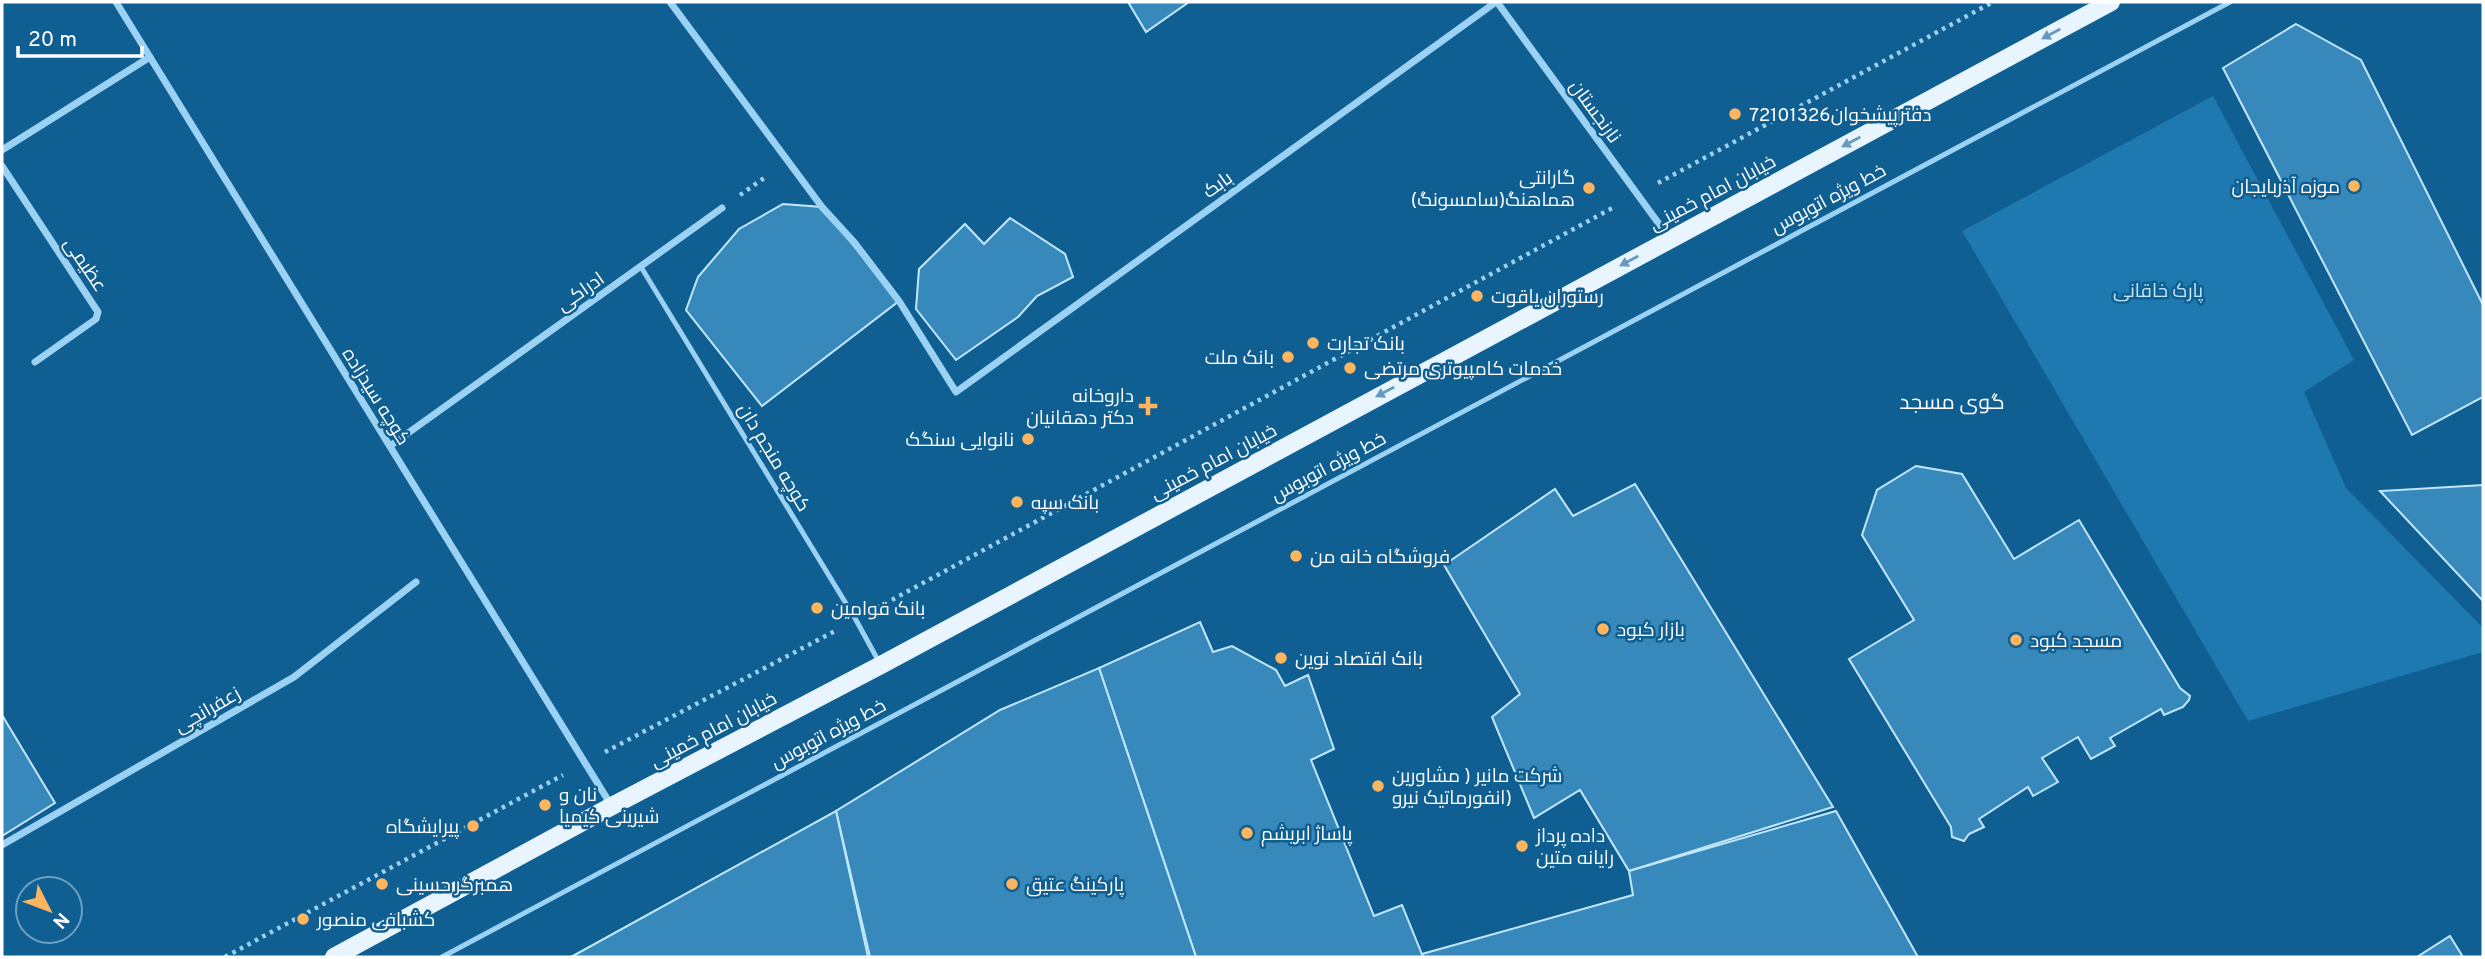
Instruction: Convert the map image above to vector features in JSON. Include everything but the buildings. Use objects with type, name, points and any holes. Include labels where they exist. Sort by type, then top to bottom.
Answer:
[{"type":"main road","name":"خیابان امام خمینی","points":[[334,957],[2111,2]]},
{"type":"street","name":"کوچه سیدزاده","points":[[116,2],[612,806]]},
{"type":"street","points":[[670,2],[788,161]]},
{"type":"street","name":"بابک","points":[[788,161],[899,301],[956,392],[1497,2]]},
{"type":"street","name":"نارنجستان","points":[[1497,2],[1670,239]]},
{"type":"street","points":[[2,150],[150,57]]},
{"type":"street","name":"عظیمی","points":[[2,166],[98,312],[96,320],[35,362]]},
{"type":"street","name":"ادراکی","points":[[390,446],[722,208]]},
{"type":"street","name":"زعفرانچی","points":[[2,845],[294,677],[416,582]]},
{"type":"lane","name":"خط ویژه اتوبوس","points":[[442,957],[2230,2]]},
{"type":"lane","name":"کوچه منجم دان","points":[[641,267],[881,665]]},
{"type":"path","points":[[225,957],[856,620],[1993,2]]},
{"type":"path","points":[[722,208],[788,161]]},
{"type":"green space","name":"پارک خاقانی","points":[[2213,96],[2354,360],[2304,392],[2346,488],[2483,628],[2483,652],[2248,721],[1962,231]]},
{"type":"place","name":"دفترپیشخوان72101326","points":[[1735,114]]},
{"type":"place","name":"موزه آذربایجان","points":[[2354,186]]},
{"type":"place","name":"گارانتی هماهنگ(سامسونگ)","points":[[1589,188]]},
{"type":"place","name":"رستوران یاقوت","points":[[1477,296]]},
{"type":"place","name":"بانک تجارت","points":[[1313,343]]},
{"type":"place","name":"بانک ملت","points":[[1288,357]]},
{"type":"place","name":"خدمات کامپیوتری مرتضی","points":[[1350,368]]},
{"type":"place","name":"داروخانه دکتر دهقانیان","points":[[1148,406]]},
{"type":"place","name":"نانوایی سنگک","points":[[1028,439]]},
{"type":"place","name":"بانک سپه","points":[[1017,502]]},
{"type":"place","name":"فروشگاه خانه من","points":[[1296,556]]},
{"type":"place","name":"بانک قوامین","points":[[817,608]]},
{"type":"place","name":"بازار کبود","points":[[1603,629]]},
{"type":"place","name":"مسجد کبود","points":[[2016,640]]},
{"type":"place","name":"بانک اقتصاد نوین","points":[[1281,658]]},
{"type":"place","name":"شرکت مانیر ( مشاورین انفورماتیک نیرو)","points":[[1378,786]]},
{"type":"place","name":"نان و شیرینی کیمیا","points":[[545,805]]},
{"type":"place","name":"پیرایشگاه","points":[[473,826]]},
{"type":"place","name":"پاساژ ابریشم","points":[[1247,833]]},
{"type":"place","name":"داده پرداز رایانه متین","points":[[1522,846]]},
{"type":"place","name":"همبرگر حسینی","points":[[382,884]]},
{"type":"place","name":"پارکینگ عتیق","points":[[1012,884]]},
{"type":"place","name":"کشبافی منصور","points":[[303,919]]},
{"type":"district","name":"گوی مسجد","points":[[1952,402]]}]
